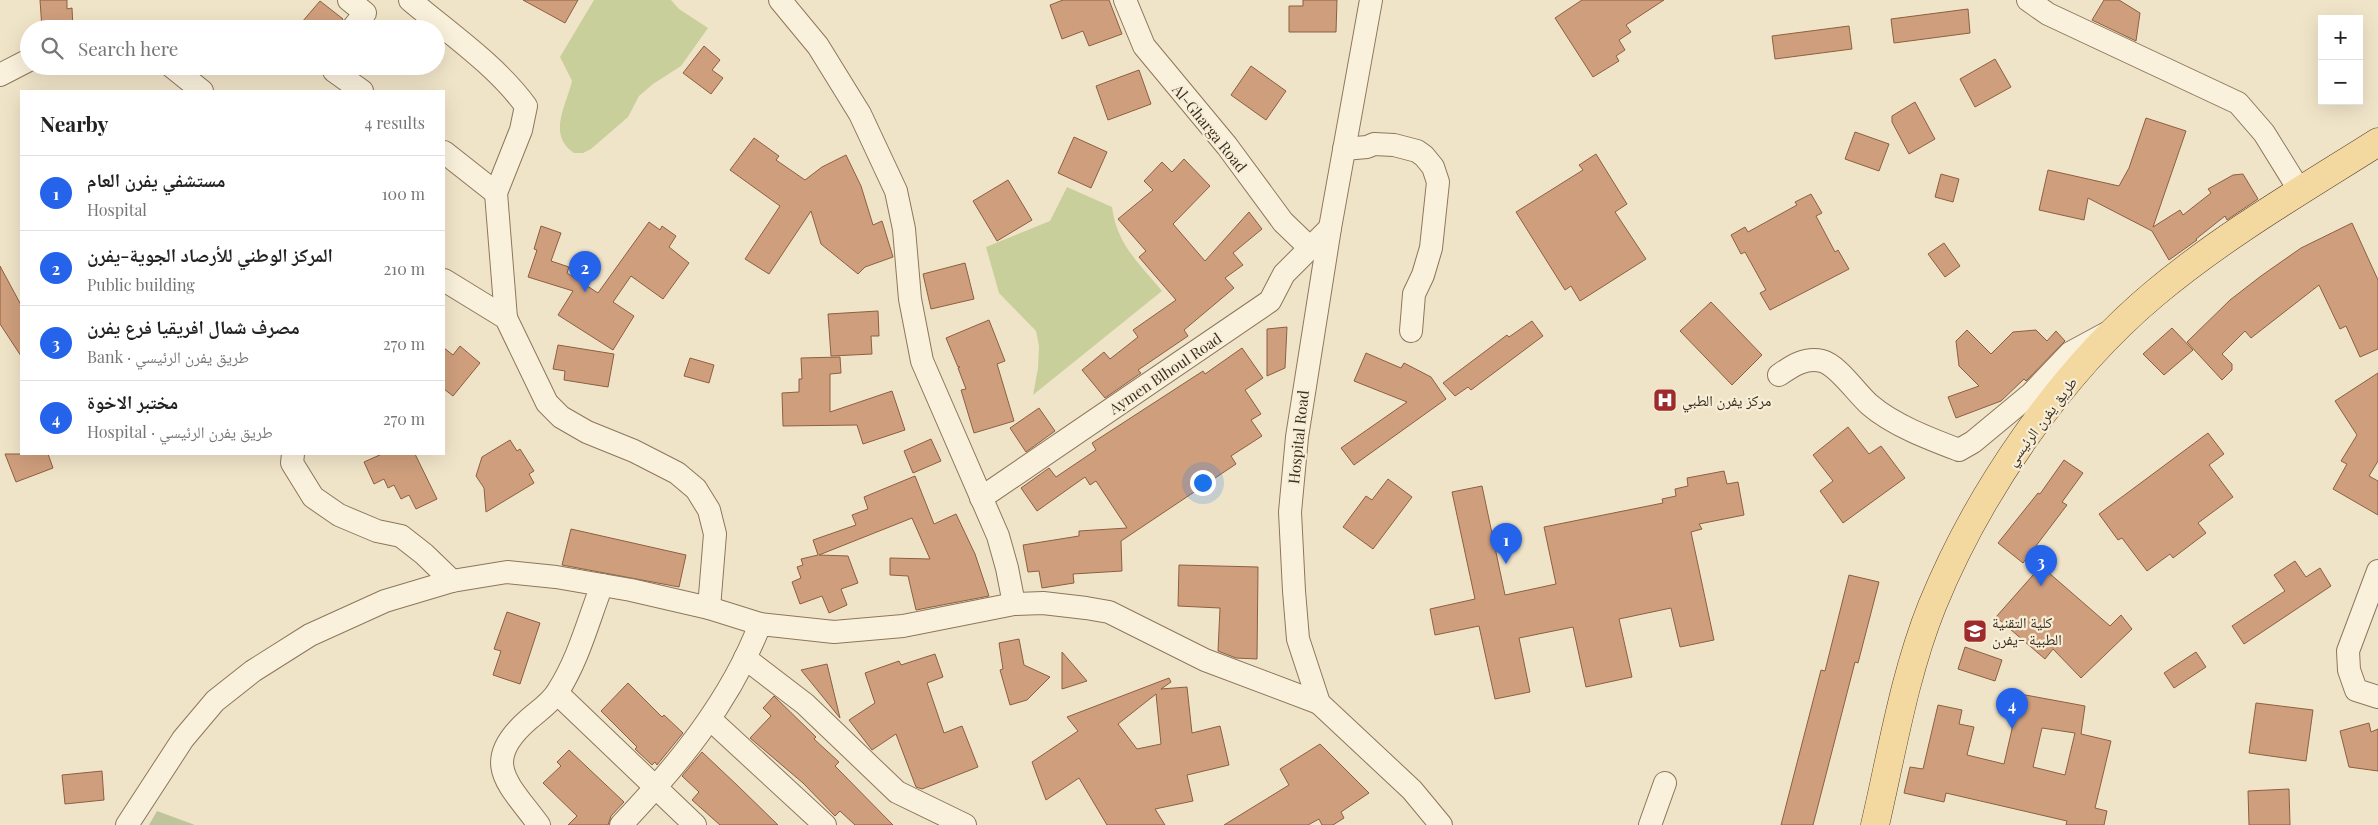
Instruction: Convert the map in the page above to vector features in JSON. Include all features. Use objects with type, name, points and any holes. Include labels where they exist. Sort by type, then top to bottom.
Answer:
[{"type":"main road","name":"طريق يفرن الرئيسي","points":[[1875,825],[1912,666],[1932,606],[1958,549],[1987,498],[2047,408],[2117,329],[2154,294],[2223,241],[2378,142]]},
{"type":"street","points":[[349,0],[365,13],[359,20]]},
{"type":"street","points":[[410,0],[434,20]]},
{"type":"street","points":[[780,0],[818,46],[860,114],[896,190],[904,229],[910,299],[922,361],[998,536],[1014,604]]},
{"type":"street","name":"Al-Gharga Road","points":[[1125,0],[1144,46],[1227,146],[1283,222],[1309,247]]},
{"type":"street","name":"Hospital Road","points":[[1371,0],[1309,352],[1290,512],[1298,639],[1319,703],[1412,790],[1441,825]]},
{"type":"street","points":[[2028,0],[2048,14],[2238,103],[2264,133],[2300,191]]},
{"type":"street","points":[[445,29],[516,92],[526,106],[521,130],[496,193],[506,318],[547,403],[561,418],[586,432],[634,450],[677,473],[696,489],[709,510],[715,534],[709,608]]},
{"type":"street","points":[[0,75],[20,65]]},
{"type":"street","points":[[182,75],[201,90]]},
{"type":"street","points":[[340,75],[361,90]]},
{"type":"street","points":[[1344,149],[1367,147],[1374,144],[1394,145],[1416,151],[1424,156],[1433,167],[1438,182],[1431,248],[1423,275],[1414,294],[1411,331]]},
{"type":"street","points":[[445,153],[496,193]]},
{"type":"street","name":"Aymen Blhoul Road","points":[[981,498],[1270,300],[1284,274],[1330,228]]},
{"type":"street","points":[[445,281],[506,318]]},
{"type":"street","points":[[1779,375],[1795,364],[1821,361],[1830,365],[1877,410],[1912,431],[1959,450],[1973,442],[2012,410],[2070,353],[2117,329]]},
{"type":"street","points":[[293,455],[292,463],[313,497],[339,515],[377,531],[401,536],[424,554],[452,581]]},
{"type":"street","points":[[2378,570],[2348,651],[2349,670],[2356,690],[2378,697]]},
{"type":"street","points":[[127,825],[183,739],[215,701],[253,671],[310,635],[385,601],[452,581],[507,572],[556,577],[602,585],[709,608],[760,624],[834,632],[903,626],[1014,604],[1042,603],[1109,612],[1205,660],[1319,703]]},
{"type":"street","points":[[539,825],[510,785],[502,770],[501,757],[505,746],[514,733],[557,693],[577,657],[602,585]]},
{"type":"street","points":[[621,825],[656,789],[710,719],[745,658],[760,624]]},
{"type":"street","points":[[745,658],[805,704],[897,792],[965,825]]},
{"type":"street","points":[[557,693],[695,825]]},
{"type":"street","points":[[710,719],[825,825]]},
{"type":"street","points":[[1650,825],[1665,783]]},
{"type":"green space","points":[[594,0],[671,0],[679,9],[708,28],[681,66],[653,84],[639,96],[628,117],[591,149],[583,153],[574,153],[561,138],[561,120],[572,81],[560,57]]},
{"type":"green space","points":[[1067,187],[1112,207],[1124,243],[1137,262],[1162,291],[1033,395],[1038,368],[1039,346],[1036,331],[999,293],[986,247],[1050,221]]},
{"type":"green space","points":[[157,811],[195,825],[149,825]]},
{"type":"building","points":[[40,0],[67,0],[67,9],[72,8],[73,20],[41,20]]},
{"type":"building","points":[[523,0],[578,0],[565,23]]},
{"type":"building","points":[[1063,0],[1109,0],[1122,34],[1089,46],[1083,31],[1062,39],[1050,5]]},
{"type":"building","points":[[1303,0],[1337,0],[1336,32],[1289,32],[1289,6],[1303,6]]},
{"type":"building","points":[[1582,0],[1664,0],[1626,25],[1631,32],[1619,40],[1625,50],[1616,56],[1619,61],[1593,77],[1555,18]]},
{"type":"building","points":[[2104,0],[2119,0],[2140,13],[2136,41],[2092,20]]},
{"type":"building","points":[[320,1],[343,19],[342,20],[304,20]]},
{"type":"building","points":[[1968,9],[1970,33],[1894,43],[1891,19]]},
{"type":"building","points":[[1849,26],[1852,49],[1775,59],[1772,36]]},
{"type":"building","points":[[704,46],[720,60],[712,70],[723,78],[711,94],[683,73]]},
{"type":"building","points":[[1995,59],[2011,87],[1975,107],[1960,79]]},
{"type":"building","points":[[1251,66],[1286,91],[1266,120],[1231,95]]},
{"type":"building","points":[[1139,70],[1151,104],[1108,120],[1096,86]]},
{"type":"building","points":[[1915,102],[1935,139],[1909,154],[1892,122],[1892,116]]},
{"type":"building","points":[[2146,118],[2186,131],[2153,227],[2180,210],[2183,215],[2211,193],[2208,189],[2233,175],[2243,174],[2258,199],[2227,220],[2225,216],[2197,240],[2169,260],[2152,231],[2088,198],[2084,220],[2039,210],[2048,170],[2119,186],[2129,168]]},
{"type":"building","points":[[1855,132],[1889,144],[1879,171],[1845,159]]},
{"type":"building","points":[[1074,137],[1107,152],[1091,188],[1058,173]]},
{"type":"building","points":[[754,138],[779,156],[776,160],[805,180],[822,167],[846,155],[861,186],[873,225],[882,221],[893,257],[865,267],[858,274],[821,244],[811,211],[769,274],[745,259],[780,206],[730,170]]},
{"type":"building","points":[[1596,154],[1627,204],[1615,212],[1646,259],[1580,301],[1571,286],[1565,290],[1516,212],[1583,170],[1579,165]]},
{"type":"building","points":[[1184,159],[1210,186],[1173,224],[1205,261],[1249,212],[1262,229],[1233,253],[1243,265],[1225,278],[1234,288],[1184,330],[1188,336],[1138,370],[1141,373],[1105,398],[1082,370],[1104,352],[1110,359],[1138,337],[1133,330],[1176,300],[1139,257],[1146,251],[1118,219],[1153,190],[1144,181],[1162,162],[1172,172]]},
{"type":"building","points":[[1941,174],[1959,179],[1953,202],[1935,197]]},
{"type":"building","points":[[1008,180],[1032,220],[997,241],[973,201]]},
{"type":"building","points":[[1811,194],[1822,213],[1816,216],[1835,252],[1838,250],[1849,269],[1770,310],[1760,293],[1766,290],[1745,252],[1741,254],[1731,235],[1745,227],[1748,232],[1797,205],[1795,202]]},
{"type":"building","points":[[649,222],[660,230],[662,226],[676,236],[669,247],[689,263],[663,299],[631,276],[613,302],[634,316],[613,350],[558,315],[573,291],[528,277],[537,250],[534,249],[541,226],[561,233],[551,261],[569,267],[567,273],[598,293]]},
{"type":"building","points":[[2352,223],[2378,280],[2378,349],[2360,357],[2346,326],[2340,329],[2319,285],[2251,338],[2245,331],[2222,354],[2232,364],[2232,370],[2222,380],[2187,342],[2230,300],[2261,276],[2301,248]]},
{"type":"building","points":[[1944,243],[1960,266],[1945,277],[1928,254]]},
{"type":"building","points":[[965,263],[974,299],[931,309],[923,274]]},
{"type":"building","points":[[0,266],[20,303],[20,354],[0,324]]},
{"type":"building","points":[[1711,302],[1762,355],[1732,385],[1680,331]]},
{"type":"building","points":[[878,311],[879,336],[871,336],[872,354],[831,356],[828,314]]},
{"type":"building","points":[[989,320],[1005,361],[997,364],[1014,421],[974,433],[961,390],[966,389],[958,368],[960,367],[958,367],[946,338]]},
{"type":"building","points":[[1532,321],[1543,336],[1471,390],[1468,387],[1455,396],[1443,383],[1507,335],[1509,337]]},
{"type":"building","points":[[1287,327],[1285,368],[1267,376],[1267,329]]},
{"type":"building","points":[[2172,328],[2193,350],[2164,375],[2143,354]]},
{"type":"building","points":[[1967,330],[1991,354],[2013,332],[2036,330],[2047,341],[2056,331],[2065,341],[2026,381],[2024,379],[2001,401],[1956,418],[1948,397],[1979,386],[1959,366],[1956,341]]},
{"type":"building","points":[[558,345],[614,354],[608,387],[564,380],[565,371],[553,369]]},
{"type":"building","points":[[460,346],[480,363],[453,396],[445,390],[445,349],[453,355]]},
{"type":"building","points":[[1242,348],[1263,378],[1245,390],[1261,414],[1251,420],[1262,436],[1231,456],[1236,464],[1121,541],[1122,571],[1073,574],[1074,583],[1042,588],[1039,571],[1028,572],[1023,545],[1079,536],[1079,531],[1127,528],[1096,481],[1090,485],[1085,477],[1037,511],[1021,488],[1049,468],[1056,477],[1096,450],[1092,443],[1203,371],[1205,374]]},
{"type":"building","points":[[1366,353],[1401,368],[1404,363],[1431,377],[1446,399],[1354,465],[1341,448],[1407,402],[1354,381]]},
{"type":"building","points":[[840,357],[841,373],[830,374],[830,412],[892,391],[905,430],[863,444],[857,425],[783,426],[782,393],[799,392],[799,379],[802,379],[801,358]]},
{"type":"building","points":[[690,358],[714,365],[709,383],[684,376]]},
{"type":"building","points":[[2378,373],[2378,461],[2369,476],[2378,481],[2378,515],[2333,489],[2347,464],[2341,461],[2357,435],[2335,401]]},
{"type":"building","points":[[1039,408],[1055,431],[1026,452],[1010,428]]},
{"type":"building","points":[[1848,427],[1869,454],[1881,446],[1905,478],[1843,523],[1820,491],[1833,481],[1813,455]]},
{"type":"building","points":[[2208,433],[2224,454],[2209,465],[2233,497],[2198,523],[2206,533],[2173,558],[2170,554],[2147,571],[2122,538],[2118,540],[2099,514]]},
{"type":"building","points":[[931,439],[941,461],[913,473],[904,451]]},
{"type":"building","points":[[510,440],[517,451],[520,449],[534,471],[529,474],[534,483],[486,512],[484,488],[476,476],[482,457]]},
{"type":"building","points":[[5,454],[48,455],[53,468],[16,482]]},
{"type":"building","points":[[380,455],[415,455],[437,499],[416,509],[409,495],[401,499],[394,485],[388,488],[384,479],[374,484],[364,462]]},
{"type":"building","points":[[2064,460],[2083,473],[2062,502],[2067,505],[2023,563],[1998,543],[2038,493],[2040,494]]},
{"type":"building","points":[[1724,471],[1727,484],[1738,482],[1744,515],[1699,524],[1702,529],[1691,532],[1714,640],[1680,647],[1671,608],[1619,619],[1632,677],[1586,687],[1573,627],[1519,638],[1530,692],[1495,699],[1479,626],[1435,635],[1430,609],[1475,599],[1452,492],[1482,486],[1505,595],[1556,584],[1544,527],[1663,503],[1662,499],[1676,496],[1675,489],[1688,486],[1687,478]]},
{"type":"building","points":[[915,476],[934,524],[956,514],[975,554],[989,596],[916,610],[908,576],[890,575],[890,558],[930,559],[912,518],[819,555],[848,556],[858,583],[841,589],[847,605],[829,613],[822,596],[800,604],[792,582],[801,578],[797,567],[803,565],[801,559],[818,555],[813,540],[856,525],[852,515],[868,509],[864,497]]},
{"type":"building","points":[[1388,479],[1412,497],[1373,549],[1343,527],[1366,496],[1372,500]]},
{"type":"building","points":[[571,529],[686,555],[679,587],[562,565]]},
{"type":"building","points":[[2295,561],[2306,577],[2320,568],[2331,586],[2244,644],[2232,626],[2285,591],[2274,575]]},
{"type":"building","points":[[1179,565],[1258,567],[1257,659],[1236,658],[1218,651],[1220,608],[1178,606]]},
{"type":"building","points":[[2041,566],[2110,626],[2121,615],[2132,629],[2081,678],[2053,649],[2045,659],[1996,617]]},
{"type":"building","points":[[1849,575],[1879,582],[1858,663],[1855,662],[1813,825],[1781,825],[1821,670],[1825,671]]},
{"type":"building","points":[[507,612],[540,623],[520,684],[493,675],[501,651],[494,649]]},
{"type":"building","points":[[1019,639],[1024,665],[1050,677],[1027,700],[1010,705],[1000,670],[1003,669],[999,643]]},
{"type":"building","points":[[1965,647],[2002,660],[1995,681],[1958,669]]},
{"type":"building","points":[[1062,652],[1087,681],[1062,689]]},
{"type":"building","points":[[2196,652],[2206,667],[2174,688],[2164,673]]},
{"type":"building","points":[[935,654],[943,677],[927,683],[944,733],[962,726],[978,767],[922,789],[916,787],[896,734],[872,750],[849,720],[875,703],[865,673],[899,661],[901,665]]},
{"type":"building","points":[[827,664],[840,718],[801,670]]},
{"type":"building","points":[[1169,678],[1171,682],[1161,689],[1187,687],[1192,733],[1220,726],[1229,765],[1187,775],[1193,801],[1155,809],[1165,825],[1107,825],[1079,778],[1046,800],[1032,762],[1078,731],[1067,717]],"holes":[[[1156,694],[1161,744],[1137,749],[1118,724]]]},
{"type":"building","points":[[628,683],[662,717],[664,715],[683,733],[657,765],[655,762],[652,765],[635,749],[637,747],[601,711]]},
{"type":"building","points":[[2020,694],[2085,706],[2081,734],[2111,741],[2095,808],[2107,811],[2104,825],[2066,825],[2067,821],[1946,793],[1944,802],[1904,793],[1910,767],[1923,769],[1938,705],[1962,710],[1959,724],[1974,727],[1967,755],[2004,764]],"holes":[[[2042,728],[2075,733],[2065,775],[2033,767]]]},
{"type":"building","points":[[774,696],[816,737],[814,739],[839,762],[835,766],[893,825],[855,825],[840,811],[835,816],[803,783],[750,738],[771,716],[763,708]]},
{"type":"building","points":[[2256,703],[2313,710],[2306,761],[2249,753]]},
{"type":"building","points":[[2369,723],[2371,732],[2378,729],[2378,771],[2349,767],[2340,731]]},
{"type":"building","points":[[1320,744],[1369,793],[1341,812],[1344,818],[1333,825],[1322,825],[1319,819],[1308,825],[1224,825],[1289,785],[1280,769]]},
{"type":"building","points":[[569,750],[624,802],[611,816],[608,825],[568,825],[577,816],[543,783],[561,766],[557,762]]},
{"type":"building","points":[[702,752],[778,825],[720,825],[692,800],[699,792],[682,776]]},
{"type":"building","points":[[102,771],[104,800],[65,804],[62,775]]},
{"type":"building","points":[[2289,789],[2290,825],[2249,825],[2248,791]]},
{"type":"place","name":"المركز الوطني للأرصاد الجوية-يفرن","points":[[585,292]]},
{"type":"place","name":"مركز يفرن الطبي","points":[[1665,400]]},
{"type":"place","name":"مستشفي يفرن العام","points":[[1506,564]]},
{"type":"place","name":"مصرف شمال افريقيا فرع يفرن","points":[[2041,586]]},
{"type":"place","name":"كلية التقنية الطبية -يفرن","points":[[1975,631]]},
{"type":"place","name":"مختبر الاخوة","points":[[2012,729]]}]
